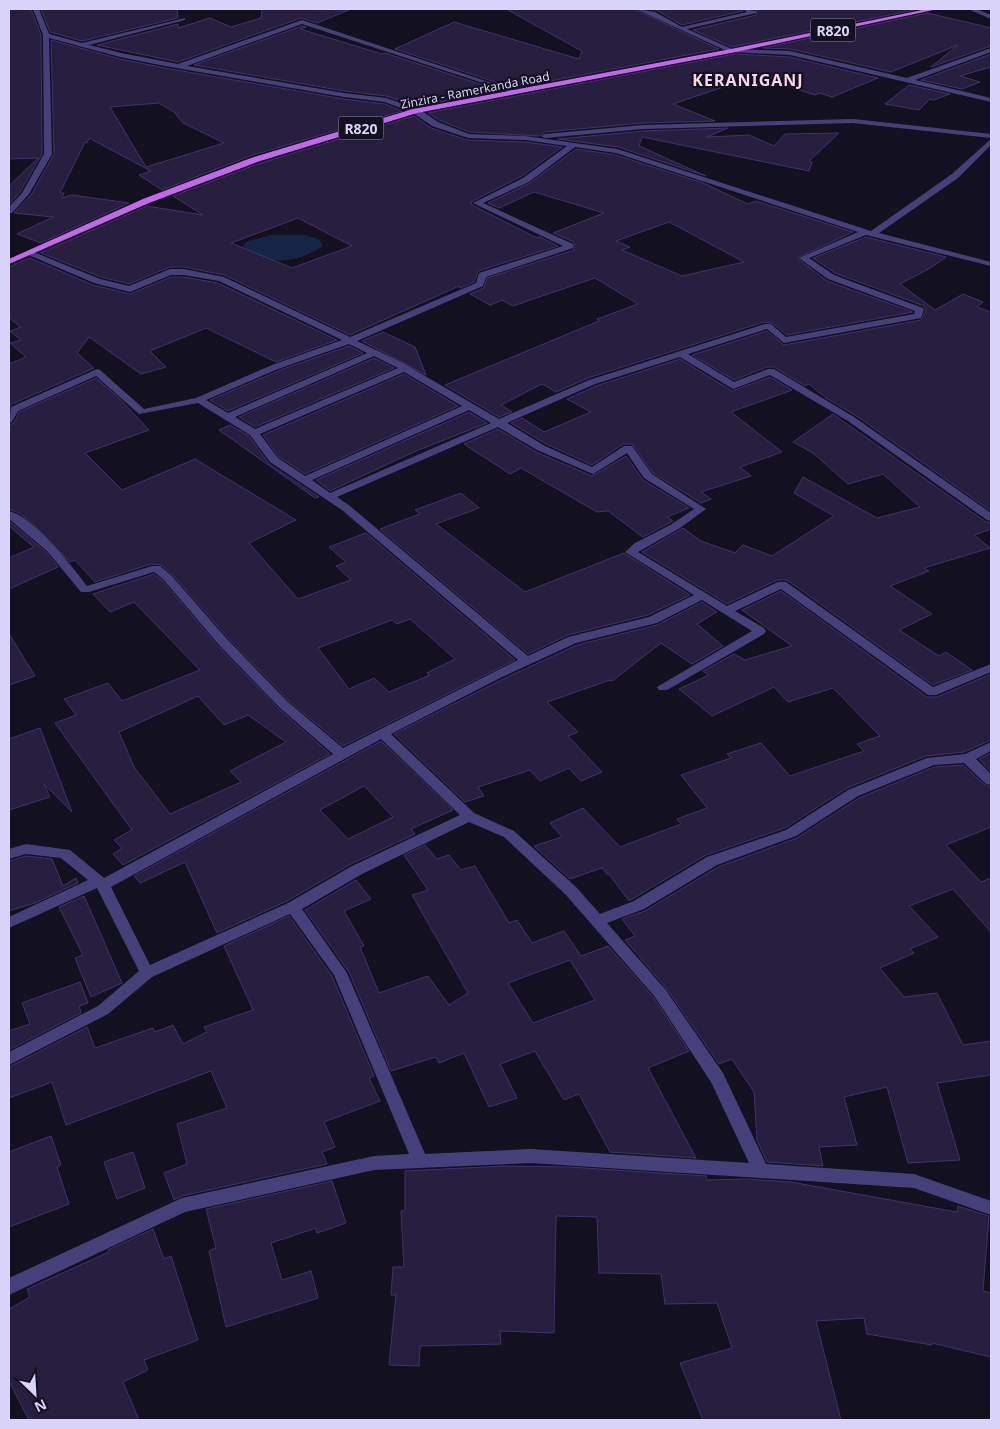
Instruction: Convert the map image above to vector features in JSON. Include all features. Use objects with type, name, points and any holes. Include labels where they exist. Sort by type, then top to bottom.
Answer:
[{"type":"main road","name":"Zinzira - Ramerkanda Road","points":[[9,262],[146,201],[254,160],[416,111],[731,51],[935,9]]},
{"type":"street","points":[[9,211],[25,194],[48,154],[46,35],[36,9]]},
{"type":"street","points":[[639,9],[653,13],[681,29],[731,51],[790,53],[991,100]]},
{"type":"street","points":[[681,29],[754,12],[746,9]]},
{"type":"street","points":[[971,9],[991,17]]},
{"type":"street","points":[[81,45],[183,19]]},
{"type":"street","points":[[178,66],[302,22],[516,92]]},
{"type":"street","points":[[46,35],[81,45],[178,66],[344,95],[386,100],[416,111],[435,124],[468,136],[525,138],[617,151],[869,233],[991,264]]},
{"type":"street","points":[[908,80],[991,50]]},
{"type":"street","points":[[525,138],[643,127],[852,121],[991,136]]},
{"type":"street","points":[[329,497],[592,382],[768,326],[784,340],[918,316],[920,310],[831,277],[803,258],[869,233],[955,176],[991,141]]},
{"type":"street","points":[[9,420],[14,409],[97,372],[142,412],[198,400],[275,367],[349,341],[480,284],[482,275],[570,246],[477,203],[526,180],[573,145]]},
{"type":"street","points":[[28,253],[97,281],[130,289],[170,272],[184,272],[221,278],[405,368],[541,448],[594,471],[628,448],[648,476],[700,509],[676,526],[639,545],[631,552],[760,630],[663,687]]},
{"type":"street","points":[[228,418],[374,353]]},
{"type":"street","points":[[680,354],[733,386],[771,372],[851,419],[991,518]]},
{"type":"street","points":[[254,433],[405,368]]},
{"type":"street","points":[[198,400],[254,433],[274,460],[346,508],[527,661]]},
{"type":"street","points":[[304,480],[470,406]]},
{"type":"street","points":[[9,514],[27,526],[58,555],[85,590],[156,568],[223,642],[284,705],[342,754]]},
{"type":"street","points":[[727,610],[782,584],[812,607],[883,654],[932,692],[991,668]]},
{"type":"street","points":[[9,923],[101,883],[382,733],[527,661],[572,640],[653,620],[702,596]]},
{"type":"street","points":[[382,733],[469,816],[509,834],[571,891],[660,993],[717,1078],[761,1171]]},
{"type":"street","points":[[597,921],[639,905],[712,861],[791,833],[853,793],[932,761],[967,758],[991,746]]},
{"type":"street","points":[[967,758],[991,781]]},
{"type":"street","points":[[9,1059],[103,1010],[147,973],[293,907],[356,870],[469,816]]},
{"type":"street","points":[[9,854],[26,849],[65,853],[101,883],[147,973]]},
{"type":"street","points":[[293,907],[340,973],[420,1162]]},
{"type":"street","points":[[9,1287],[182,1205],[374,1163],[531,1156],[914,1181],[991,1208]]},
{"type":"water","points":[[270,235],[304,235],[319,239],[323,246],[303,256],[282,260],[260,259],[238,253],[246,242]]},
{"type":"building","points":[[9,9],[31,9],[41,35],[42,154],[20,192],[9,205],[9,186],[38,158],[9,159]]},
{"type":"building","points":[[41,9],[177,9],[178,18],[82,41],[50,32]]},
{"type":"building","points":[[262,9],[349,10],[317,23],[301,18],[178,62],[97,45],[178,24],[178,28],[210,18],[231,27],[261,18]]},
{"type":"building","points":[[506,9],[634,9],[719,49],[513,88],[395,49],[454,22],[579,59],[582,51]]},
{"type":"building","points":[[646,9],[741,9],[743,11],[682,25],[656,10]]},
{"type":"building","points":[[754,9],[914,10],[732,47],[693,30],[756,15],[757,10]]},
{"type":"building","points":[[928,13],[991,28],[991,46],[931,67],[958,45],[891,72],[790,49],[763,48]]},
{"type":"building","points":[[302,26],[306,27],[300,29],[382,54],[385,53],[501,91],[417,106],[386,96],[344,91],[194,65]]},
{"type":"building","points":[[51,40],[120,59],[344,99],[385,104],[402,111],[250,156],[162,190],[139,175],[151,171],[89,138],[87,143],[85,142],[60,193],[64,193],[62,198],[72,195],[129,203],[41,243],[17,234],[53,217],[14,213],[31,195],[54,154]],"holes":[[[159,103],[174,112],[183,123],[224,143],[146,167],[110,107]]]},
{"type":"building","points":[[735,54],[790,57],[878,78],[832,97],[820,93],[815,95],[759,77],[744,82],[741,81],[673,104],[715,121],[643,123],[545,132],[539,136],[469,132],[439,120],[428,113]]},
{"type":"building","points":[[991,54],[991,67],[960,76],[980,82],[962,89],[921,80]]},
{"type":"building","points":[[909,85],[950,94],[934,100],[930,99],[919,110],[885,104]]},
{"type":"building","points":[[414,116],[431,128],[467,140],[525,142],[562,147],[522,176],[471,202],[472,205],[537,238],[540,237],[558,246],[478,271],[474,282],[460,288],[459,286],[350,335],[224,275],[184,267],[170,267],[129,284],[101,277],[41,253],[147,206],[203,215],[173,196],[258,164]],"holes":[[[298,218],[352,246],[292,268],[231,243]]]},
{"type":"building","points":[[728,128],[707,137],[749,135],[774,146],[785,134],[839,133],[809,161],[812,162],[809,171],[642,137],[639,146],[706,176],[618,147],[558,139],[643,131]]},
{"type":"building","points":[[576,149],[616,155],[703,183],[748,204],[756,201],[853,232],[797,258],[827,281],[913,312],[787,335],[772,323],[764,322],[588,378],[556,392],[542,384],[501,405],[512,412],[499,417],[445,385],[599,321],[597,319],[638,304],[595,278],[513,306],[502,300],[490,305],[470,294],[484,288],[487,278],[574,250],[574,242],[553,233],[604,213],[534,192],[499,208],[488,203],[530,183]],"holes":[[[669,222],[744,262],[682,276],[622,250],[630,247],[616,241]]]},
{"type":"building","points":[[866,237],[946,257],[932,267],[900,284],[935,310],[963,294],[983,302],[977,307],[991,312],[991,511],[855,415],[826,398],[809,384],[805,386],[774,367],[767,367],[734,380],[692,355],[767,331],[784,345],[921,320],[926,311],[924,306],[835,273],[813,258]]},
{"type":"building","points":[[30,258],[93,285],[130,294],[171,277],[184,277],[218,283],[337,340],[276,362],[206,328],[150,351],[166,367],[141,374],[89,337],[77,353],[94,368],[10,405],[9,410],[9,364],[26,357],[10,343],[21,340],[10,331],[21,327],[9,318],[9,267]]},
{"type":"building","points":[[383,332],[415,347],[426,375],[362,341]]},
{"type":"building","points":[[349,346],[363,353],[228,411],[210,400],[283,369]]},
{"type":"building","points":[[374,358],[394,368],[255,427],[239,417]]},
{"type":"building","points":[[680,359],[732,391],[770,377],[792,390],[731,412],[782,452],[740,467],[751,476],[701,492],[711,499],[701,503],[653,473],[632,444],[623,444],[592,465],[546,444],[511,423],[522,418],[544,432],[591,412],[567,399],[596,386]]},
{"type":"building","points":[[404,374],[458,406],[305,474],[279,457],[263,435]]},
{"type":"building","points":[[96,378],[121,400],[149,430],[85,453],[122,490],[195,459],[296,520],[249,543],[298,599],[351,580],[336,566],[346,562],[329,547],[366,533],[515,660],[343,746],[289,701],[228,638],[172,574],[161,565],[151,564],[95,582],[75,560],[70,562],[30,521],[9,509],[9,425],[14,423],[19,412]],"holes":[[[410,619],[455,659],[427,673],[430,675],[389,692],[374,678],[349,689],[318,648],[392,620],[397,624]]]},
{"type":"building","points":[[469,412],[487,423],[416,451],[330,491],[316,480]]},
{"type":"building","points":[[833,414],[986,522],[991,523],[991,529],[974,535],[990,548],[924,568],[929,571],[890,586],[932,614],[899,630],[939,656],[946,652],[972,670],[933,685],[787,580],[777,580],[727,604],[642,552],[683,528],[701,541],[735,553],[743,545],[772,556],[834,516],[794,493],[803,477],[877,518],[920,507],[883,474],[848,484],[813,453],[793,442]]},
{"type":"building","points":[[230,425],[249,436],[269,464],[319,497],[315,498],[219,430]]},
{"type":"building","points":[[498,429],[536,452],[592,476],[626,456],[643,480],[689,508],[667,517],[673,521],[643,537],[608,511],[597,512],[521,468],[510,474],[464,444]]},
{"type":"building","points":[[461,493],[479,508],[436,524],[525,592],[624,553],[690,595],[648,615],[568,635],[528,654],[380,529],[420,514],[415,510]]},
{"type":"building","points":[[9,521],[46,552],[58,567],[9,589],[9,558],[34,547],[9,526]]},
{"type":"building","points":[[154,574],[162,580],[218,646],[279,709],[330,754],[123,865],[113,854],[122,848],[114,840],[132,830],[55,723],[76,715],[64,699],[108,683],[122,701],[200,670],[134,602],[110,612],[93,594]],"holes":[[[198,696],[224,725],[248,715],[286,742],[230,771],[241,782],[170,814],[134,767],[119,732]]]},
{"type":"building","points":[[781,591],[927,697],[937,697],[991,674],[991,740],[964,752],[926,756],[847,788],[785,828],[706,855],[629,901],[609,874],[602,868],[570,879],[534,846],[562,837],[550,823],[583,808],[620,847],[681,824],[677,819],[707,808],[681,775],[731,758],[727,754],[761,743],[790,776],[864,751],[857,744],[880,736],[833,688],[788,702],[774,687],[712,716],[679,689],[709,675],[703,671],[734,654],[745,660],[792,646],[742,610]]},
{"type":"building","points":[[702,602],[717,612],[697,624],[723,646],[692,664],[661,643],[612,681],[610,680],[547,702],[578,732],[568,736],[602,772],[581,781],[569,768],[540,781],[530,770],[478,787],[484,796],[465,802],[394,734],[501,680],[577,645],[657,625]]},
{"type":"building","points":[[9,634],[35,676],[9,685]]},
{"type":"building","points":[[40,728],[72,812],[44,784],[50,797],[9,810],[9,739]]},
{"type":"building","points":[[381,741],[453,810],[411,829],[415,834],[351,864],[287,901],[217,933],[185,862],[140,883],[134,876]],"holes":[[[364,786],[393,817],[348,839],[320,810]]]},
{"type":"building","points":[[991,753],[991,772],[979,759]]},
{"type":"building","points":[[963,765],[985,785],[991,787],[991,827],[946,845],[981,882],[991,878],[991,932],[953,889],[909,906],[938,937],[910,949],[914,953],[880,968],[904,997],[937,993],[963,1045],[991,1041],[991,1075],[937,1083],[960,1160],[908,1163],[887,1087],[844,1097],[857,1145],[819,1147],[823,1166],[767,1162],[757,1140],[754,1092],[732,1059],[719,1064],[666,988],[625,940],[635,936],[622,919],[645,911],[718,867],[797,838],[859,798],[934,767]]},
{"type":"building","points":[[425,845],[437,859],[449,855],[461,870],[475,866],[509,923],[517,920],[532,943],[564,931],[581,956],[608,946],[654,998],[689,1051],[648,1068],[696,1158],[610,1152],[579,1094],[564,1100],[535,1051],[500,1064],[517,1098],[489,1107],[464,1053],[439,1063],[436,1057],[391,1071],[349,972],[305,910],[356,880],[371,899],[344,911],[364,946],[360,947],[379,993],[428,976],[449,1005],[468,993],[412,895],[428,890],[404,855]],"holes":[[[570,960],[595,1000],[533,1023],[508,983]]]},
{"type":"building","points":[[26,856],[52,859],[63,886],[76,878],[78,883],[35,903],[9,911],[9,861]]},
{"type":"building","points":[[84,896],[122,983],[91,997],[75,958],[83,955],[59,907]]},
{"type":"building","points":[[289,916],[332,976],[374,1076],[369,1078],[380,1101],[324,1122],[335,1147],[322,1152],[327,1164],[182,1196],[174,1200],[164,1173],[187,1164],[177,1124],[227,1108],[211,1071],[66,1125],[52,1082],[9,1098],[9,1067],[87,1027],[95,1048],[153,1028],[155,1032],[173,1025],[183,1044],[207,1032],[204,1027],[253,1010],[224,946]]},
{"type":"building","points":[[80,982],[88,1003],[79,1006],[81,1013],[9,1050],[9,1031],[30,1024],[22,1003]]},
{"type":"building","points":[[51,1136],[61,1165],[57,1167],[69,1204],[9,1227],[9,1152]]},
{"type":"building","points":[[133,1152],[145,1188],[117,1199],[104,1162]]},
{"type":"building","points":[[503,1166],[569,1167],[706,1176],[707,1180],[747,1179],[791,1182],[957,1212],[958,1206],[989,1216],[983,1291],[991,1293],[991,1357],[932,1343],[932,1345],[867,1334],[864,1318],[816,1321],[841,1420],[703,1420],[680,1363],[732,1348],[717,1303],[665,1304],[661,1274],[599,1273],[597,1217],[556,1216],[554,1333],[500,1331],[501,1344],[420,1346],[419,1366],[389,1365],[396,1295],[391,1295],[393,1267],[404,1267],[401,1211],[405,1210],[405,1171]]},
{"type":"building","points":[[332,1181],[346,1223],[317,1233],[316,1228],[271,1243],[282,1280],[311,1271],[318,1298],[226,1327],[209,1251],[216,1248],[206,1209]]},
{"type":"building","points":[[153,1229],[164,1259],[171,1256],[198,1340],[144,1360],[148,1370],[123,1382],[139,1420],[29,1420],[9,1381],[9,1309],[30,1297],[27,1289],[109,1252],[108,1250]]},
{"type":"district","name":"KERANIGANJ","points":[[748,80]]}]
